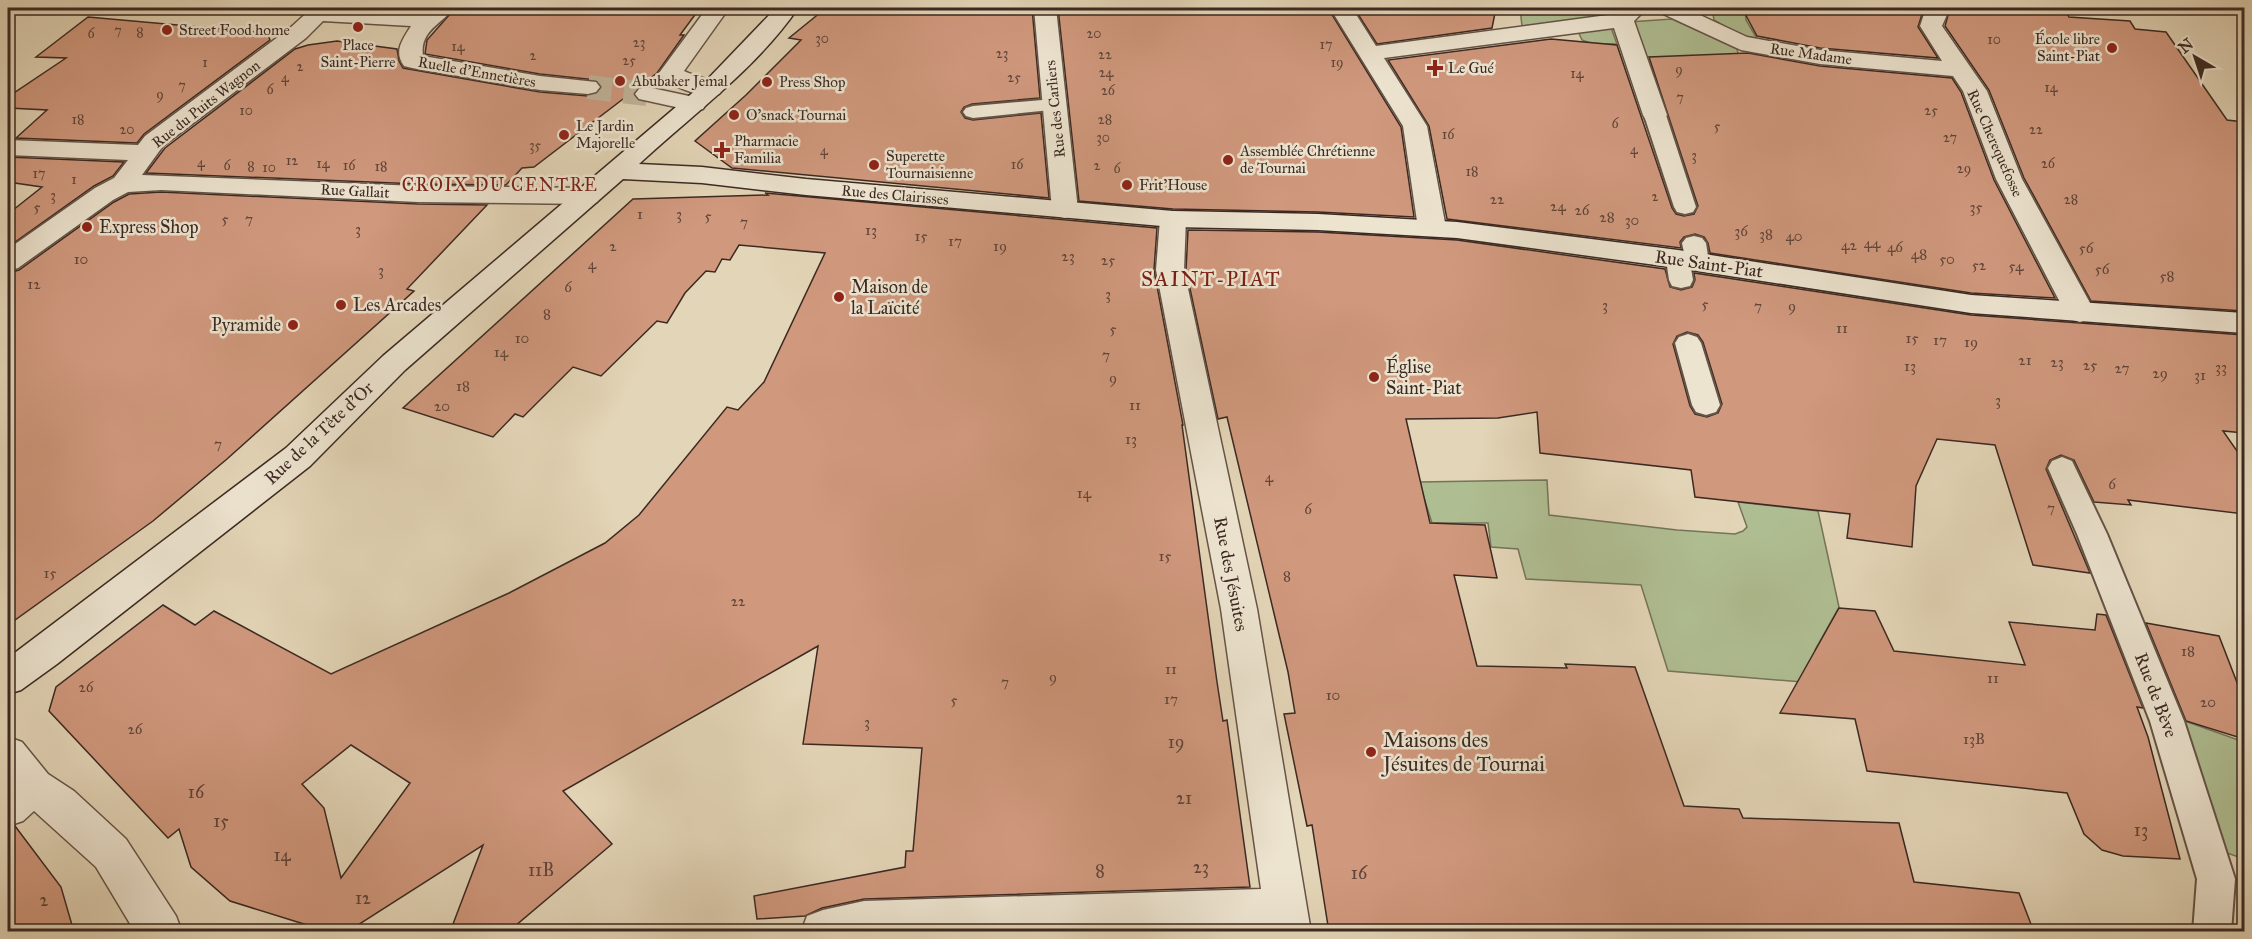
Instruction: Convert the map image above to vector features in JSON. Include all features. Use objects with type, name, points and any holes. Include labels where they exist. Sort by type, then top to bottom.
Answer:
[{"type":"street","points":[[703,97],[690,83],[671,73],[718,8]]},
{"type":"street","name":"Rue de la Tête d'Or","points":[[8,678],[53,646],[298,457],[394,363],[649,141],[703,97],[774,25],[787,8]]},
{"type":"street","name":"Rue des Carliers","points":[[1045,8],[1065,210]]},
{"type":"street","points":[[1341,8],[1415,126],[1432,228]]},
{"type":"street","name":"Rue Madame","points":[[1669,8],[1741,43],[1820,57],[1961,70]]},
{"type":"street","name":"Rue Cherequefosse","points":[[1936,8],[1938,10],[1931,26],[1975,91],[2009,179],[2080,312]]},
{"type":"street","points":[[321,11],[435,14]]},
{"type":"street","name":"Rue du Puits Wagnon","points":[[123,184],[154,141],[298,33],[321,11]]},
{"type":"street","name":"Ruelle d'Ennetières","points":[[435,14],[410,46],[412,62],[540,83],[588,87]]},
{"type":"street","points":[[1371,53],[1629,14],[1655,115]]},
{"type":"street","points":[[647,94],[703,97]]},
{"type":"street","points":[[8,147],[146,153]]},
{"type":"street","name":"Rue des Clairisses","points":[[617,171],[702,175],[806,187],[1173,219]]},
{"type":"street","name":"Rue Gallait","points":[[123,184],[161,182],[418,194],[588,196]]},
{"type":"street","points":[[8,262],[104,194],[123,184]]},
{"type":"street","name":"Rue Saint-Piat","points":[[1173,219],[1432,228],[1688,261],[1971,304],[2244,323]]},
{"type":"street","name":"Rue des Jésuites","points":[[1173,219],[1170,270],[1239,609],[1287,921]]},
{"type":"street","points":[[8,755],[21,797],[58,805],[111,853],[160,932]]},
{"type":"street","points":[[824,932],[864,923],[1287,921]]},
{"type":"lane","points":[[972,112],[1054,105]]},
{"type":"lane","points":[[1655,115],[1685,207]]},
{"type":"lane","points":[[1688,342],[1706,405]]},
{"type":"lane","name":"Rue de Bève","points":[[2062,468],[2092,534],[2167,721],[2216,879],[2212,932]]},
{"type":"green space","points":[[1520,8],[1531,10],[1614,8],[1610,18],[1522,26]]},
{"type":"green space","points":[[1712,8],[1745,8],[1746,20],[1759,42],[1738,34],[1714,20]]},
{"type":"green space","points":[[1672,19],[1737,49],[1743,74],[1650,75],[1629,22]]},
{"type":"green space","points":[[1610,25],[1617,44],[1593,44],[1582,40],[1577,29]]},
{"type":"green space","points":[[1547,480],[1549,515],[1677,530],[1735,534],[1743,531],[1747,527],[1738,502],[1818,511],[1839,607],[1815,650],[1827,684],[1668,671],[1641,585],[1526,579],[1518,549],[1491,547],[1488,523],[1432,523],[1419,482]]},
{"type":"green space","points":[[2182,720],[2244,742],[2244,859],[2227,853]]},
{"type":"building","points":[[453,8],[700,8],[657,73],[534,167],[522,168],[506,185],[418,184],[146,173],[165,148],[295,49],[308,45],[337,41],[397,49],[403,68],[540,92],[588,96],[597,94],[602,88],[596,80],[540,74],[425,54],[427,40]]},
{"type":"building","points":[[826,8],[1032,8],[1040,98],[972,104],[964,107],[961,112],[965,118],[973,120],[1041,113],[1049,198],[732,168],[695,141],[746,95],[801,40],[789,38]]},
{"type":"building","points":[[1058,8],[1328,8],[1401,127],[1414,217],[1318,212],[1173,209],[1079,201]]},
{"type":"building","points":[[1354,8],[1496,8],[1492,28],[1377,44]]},
{"type":"building","points":[[1742,8],[1924,8],[1918,27],[1938,58],[1820,48],[1757,36]]},
{"type":"building","points":[[1950,8],[2064,8],[2069,17],[2130,21],[2135,29],[2166,32],[2227,120],[2244,122],[2244,311],[2091,301],[2024,178],[1989,90],[1945,26]]},
{"type":"building","points":[[88,17],[267,33],[270,40],[144,134],[137,143],[16,138],[47,110],[8,108],[8,97],[66,58],[36,57]]},
{"type":"building","points":[[1551,39],[1617,45],[1672,208],[1676,214],[1684,216],[1694,214],[1698,206],[1649,57],[1748,53],[1820,66],[1952,78],[1961,92],[1994,180],[2055,298],[1971,293],[1710,253],[1704,237],[1695,234],[1684,237],[1680,242],[1681,248],[1447,219],[1429,126],[1388,60]]},
{"type":"building","points":[[8,157],[124,162],[113,176],[94,186],[8,247],[8,214],[42,187],[8,182]]},
{"type":"building","points":[[161,192],[487,205],[407,289],[414,291],[227,459],[153,521],[8,625],[8,273],[19,270],[114,202],[129,194]]},
{"type":"building","points":[[765,193],[1157,228],[1154,270],[1183,425],[1217,682],[1223,721],[1227,720],[1250,887],[864,899],[822,908],[805,916],[757,919],[754,896],[905,867],[906,851],[913,851],[922,748],[803,744],[818,646],[563,791],[612,844],[508,932],[450,932],[483,845],[353,928],[354,932],[302,932],[307,925],[230,901],[191,867],[179,829],[168,838],[49,711],[56,687],[163,605],[195,625],[214,611],[331,674],[509,593],[605,543],[639,515],[727,407],[738,410],[764,382],[825,253],[739,245],[730,260],[722,259],[715,272],[706,271],[685,293],[667,323],[657,321],[601,376],[573,367],[523,417],[515,414],[493,437],[403,408],[633,199],[768,195]],"holes":[[[351,745],[410,783],[341,878],[324,808],[302,784]]]},
{"type":"building","points":[[1188,230],[1318,232],[1457,240],[1665,269],[1670,287],[1681,290],[1692,287],[1695,280],[1694,273],[1971,315],[2244,335],[2244,433],[2223,431],[2244,461],[2244,514],[2128,500],[2131,505],[2094,502],[2074,460],[2061,455],[2050,460],[2046,469],[2090,573],[2033,565],[1995,445],[1937,439],[1916,486],[1912,547],[1847,538],[1850,514],[1695,497],[1691,470],[1540,453],[1537,412],[1498,418],[1406,419],[1430,523],[1485,525],[1497,578],[1454,575],[1477,666],[1567,668],[1565,664],[1635,667],[1684,806],[1739,809],[1743,818],[1899,823],[1914,882],[2019,893],[2034,932],[1329,932],[1312,825],[1307,826],[1284,714],[1295,713],[1288,672],[1227,417],[1218,419],[1186,270]],"holes":[[[1687,332],[1698,335],[1703,342],[1722,404],[1718,413],[1707,417],[1695,414],[1690,406],[1673,344],[1677,336]]]},
{"type":"building","points":[[1839,608],[1875,611],[1894,651],[2025,665],[2009,622],[2095,630],[2097,614],[2106,615],[2143,708],[2137,707],[2148,737],[2180,859],[2123,856],[2102,850],[2084,834],[2067,793],[1867,771],[1855,719],[1780,713]]},
{"type":"building","points":[[2146,623],[2219,636],[2238,685],[2244,686],[2244,739],[2186,721]]},
{"type":"building","points":[[15,826],[61,887],[74,932],[8,932],[8,828]]},
{"type":"tunnel","points":[[588,87],[647,94]]},
{"type":"place","name":"Place Saint-Pierre","points":[[358,27]]},
{"type":"place","name":"Street Food home","points":[[167,30]]},
{"type":"place","name":"École libre Saint-Piat","points":[[2112,48]]},
{"type":"place","name":"Le Gué","points":[[1435,68]]},
{"type":"place","name":"Abubaker Jemal","points":[[620,81]]},
{"type":"place","name":"Press Shop","points":[[767,82]]},
{"type":"place","name":"O'snack Tournai","points":[[734,115]]},
{"type":"place","name":"Le Jardin Majorelle","points":[[564,135]]},
{"type":"place","name":"Pharmacie Familia","points":[[722,150]]},
{"type":"place","name":"Assemblée Chrétienne de Tournai","points":[[1228,160]]},
{"type":"place","name":"Superette Tournaisienne","points":[[874,165]]},
{"type":"place","name":"Frit'House","points":[[1127,185]]},
{"type":"place","name":"Express Shop","points":[[87,227]]},
{"type":"place","name":"Maison de la Laïcité","points":[[839,297]]},
{"type":"place","name":"Les Arcades","points":[[341,305]]},
{"type":"place","name":"Pyramide","points":[[293,325]]},
{"type":"place","name":"Église Saint-Piat","points":[[1374,377]]},
{"type":"place","name":"Maisons des Jésuites de Tournai","points":[[1371,752]]},
{"type":"district","name":"CROIX DU CENTRE","points":[[500,185]]},
{"type":"district","name":"SAINT-PIAT","points":[[1211,279]]}]
